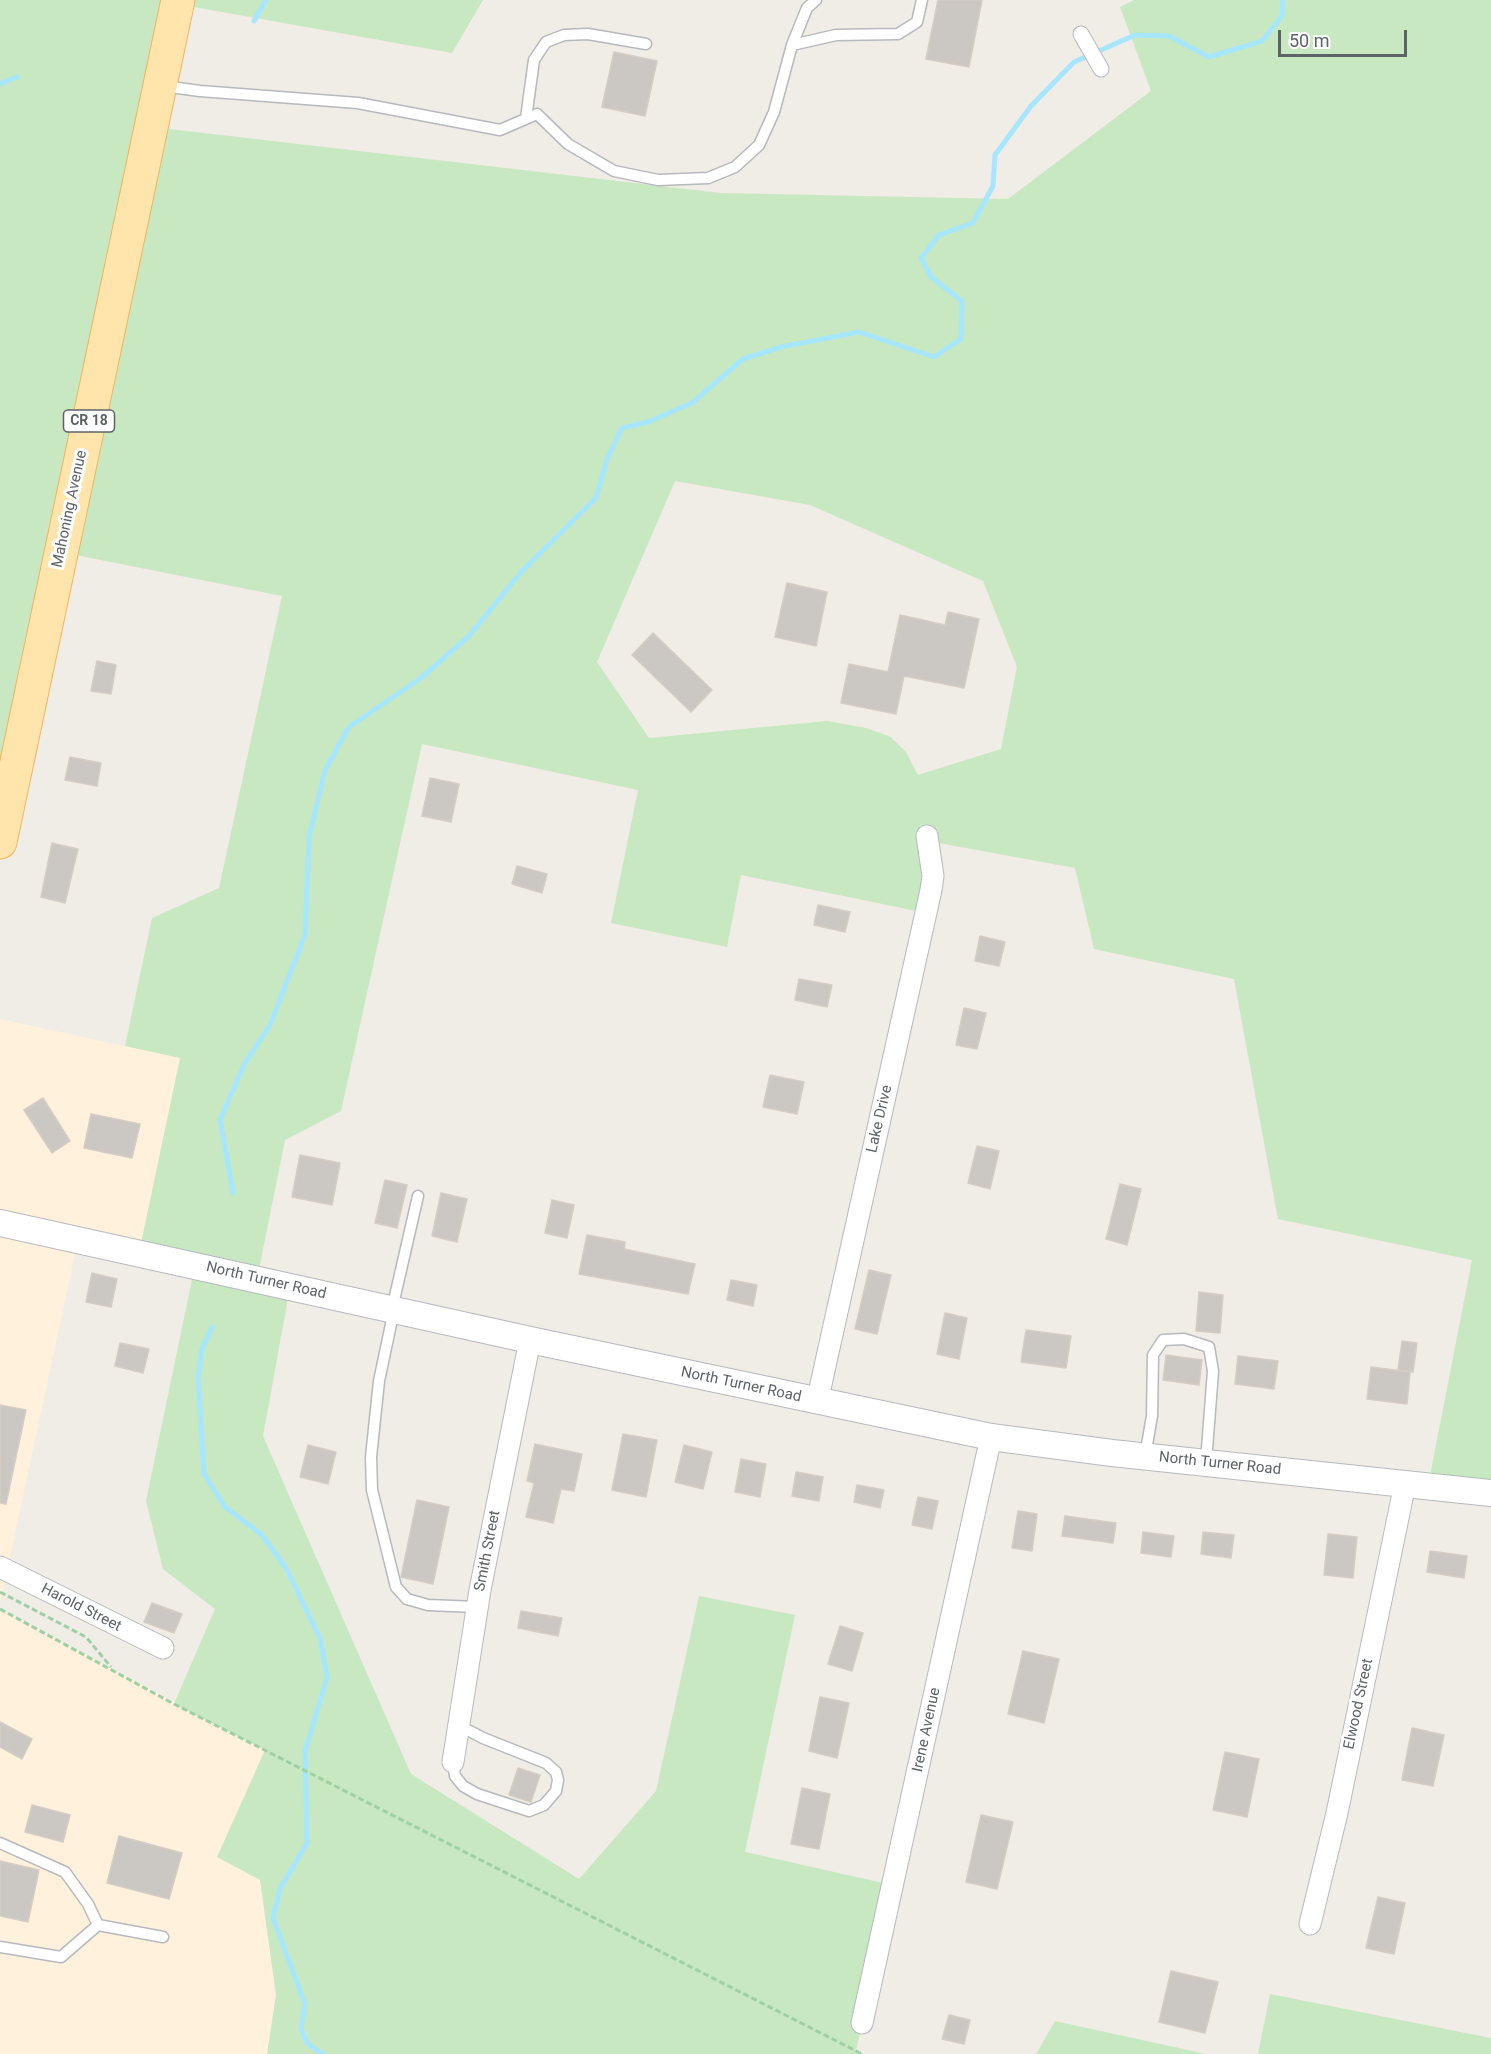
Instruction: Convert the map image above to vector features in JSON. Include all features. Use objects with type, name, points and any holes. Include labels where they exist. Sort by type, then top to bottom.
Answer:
[{"type":"main road","name":"Mahoning Avenue","points":[[0,842],[178,0]]},
{"type":"street","points":[[1081,34],[1101,69]]},
{"type":"street","name":"Lake Drive","points":[[817,1402],[932,890],[933,876],[927,836]]},
{"type":"street","name":"North Turner Road","points":[[0,1223],[817,1402],[991,1437],[1206,1463],[1491,1493]]},
{"type":"street","name":"Smith Street","points":[[453,1762],[477,1607],[531,1340]]},
{"type":"street","name":"Irene Avenue","points":[[862,2023],[991,1437]]},
{"type":"street","name":"Elwood Street","points":[[1310,1924],[1337,1813],[1405,1484]]},
{"type":"street","name":"Harold Street","points":[[0,1567],[163,1648]]},
{"type":"lane","points":[[160,85],[200,92],[358,103],[500,130],[537,114],[568,144],[614,171],[658,180],[708,178],[735,167],[759,145],[774,112],[792,45],[807,8],[816,0]]},
{"type":"lane","points":[[792,45],[836,35],[898,34],[916,22],[922,0]]},
{"type":"lane","points":[[526,118],[534,60],[546,42],[564,35],[588,34],[646,44]]},
{"type":"lane","points":[[418,1196],[378,1389],[371,1457],[372,1490],[396,1587],[407,1599],[428,1605],[477,1607]]},
{"type":"lane","points":[[1145,1456],[1152,1416],[1154,1355],[1163,1340],[1184,1339],[1209,1347],[1213,1371],[1206,1463]]},
{"type":"lane","points":[[453,1762],[455,1776],[463,1786],[477,1794],[529,1811],[544,1805],[555,1791],[558,1780],[556,1772],[546,1762],[483,1738],[458,1725]]},
{"type":"lane","points":[[0,1843],[65,1872],[88,1904],[98,1925]]},
{"type":"lane","points":[[98,1925],[163,1937]]},
{"type":"lane","points":[[0,1947],[61,1957],[98,1925]]},
{"type":"path","points":[[0,1593],[86,1637],[115,1670]]},
{"type":"path","points":[[0,1609],[294,1764],[861,2054]]},
{"type":"shaded area","points":[[0,1019],[180,1058],[139,1253],[78,1240],[0,1603]]},
{"type":"shaded area","points":[[0,1609],[266,1750],[217,1857],[260,1880],[276,1995],[267,2054],[0,2054]]},
{"type":"green space","points":[[0,0],[483,0],[452,53],[177,4],[152,127],[721,193],[1008,199],[1151,91],[1120,7],[1134,0],[1491,0],[1491,1493],[1428,1486],[1472,1260],[1278,1219],[1234,979],[1094,949],[1075,868],[928,841],[926,913],[741,875],[727,947],[611,923],[638,790],[422,744],[341,1111],[285,1140],[257,1279],[290,1287],[263,1436],[411,1774],[579,1879],[656,1791],[699,1596],[795,1615],[745,1852],[892,1885],[856,2051],[862,2054],[267,2054],[276,1995],[260,1880],[217,1857],[265,1750],[174,1704],[215,1609],[163,1569],[146,1501],[195,1265],[139,1253],[180,1058],[125,1046],[152,918],[219,888],[282,596],[61,552],[0,842]],"holes":[[[675,481],[810,505],[983,581],[1017,667],[1001,749],[918,775],[906,752],[891,737],[866,728],[827,721],[649,738],[597,662]]]},
{"type":"green space","points":[[1270,1994],[1491,2038],[1491,2054],[1258,2054]]},
{"type":"green space","points":[[1055,2021],[1206,2054],[1036,2054]]},
{"type":"building","points":[[938,0],[982,0],[969,67],[926,59]]},
{"type":"building","points":[[614,52],[657,61],[645,116],[602,107]]},
{"type":"building","points":[[787,583],[827,592],[816,646],[775,637]]},
{"type":"building","points":[[948,612],[979,619],[964,688],[904,676],[896,714],[841,703],[849,664],[888,672],[900,615],[945,625]]},
{"type":"building","points":[[653,633],[712,690],[691,712],[632,655]]},
{"type":"building","points":[[97,661],[116,665],[111,694],[91,691]]},
{"type":"building","points":[[70,757],[101,763],[97,786],[65,780]]},
{"type":"building","points":[[430,778],[459,784],[451,822],[422,816]]},
{"type":"building","points":[[52,843],[78,849],[65,903],[41,897]]},
{"type":"building","points":[[517,866],[547,874],[542,893],[512,884]]},
{"type":"building","points":[[818,905],[850,912],[845,932],[814,925]]},
{"type":"building","points":[[980,936],[1005,942],[999,966],[975,961]]},
{"type":"building","points":[[799,979],[832,985],[827,1007],[795,1000]]},
{"type":"building","points":[[964,1008],[986,1013],[977,1049],[956,1045]]},
{"type":"building","points":[[770,1075],[804,1082],[797,1114],[763,1107]]},
{"type":"building","points":[[43,1098],[70,1141],[52,1153],[24,1110]]},
{"type":"building","points":[[91,1114],[140,1124],[132,1158],[84,1148]]},
{"type":"building","points":[[977,1146],[999,1151],[990,1189],[968,1183]]},
{"type":"building","points":[[300,1155],[340,1163],[332,1205],[292,1197]]},
{"type":"building","points":[[385,1180],[407,1185],[397,1228],[375,1223]]},
{"type":"building","points":[[1120,1184],[1141,1189],[1127,1245],[1106,1239]]},
{"type":"building","points":[[441,1193],[467,1199],[457,1242],[432,1236]]},
{"type":"building","points":[[552,1200],[574,1205],[567,1238],[545,1233]]},
{"type":"building","points":[[587,1235],[625,1242],[624,1249],[695,1264],[688,1294],[579,1274]]},
{"type":"building","points":[[869,1270],[891,1275],[877,1334],[855,1329]]},
{"type":"building","points":[[92,1273],[117,1279],[111,1307],[86,1302]]},
{"type":"building","points":[[731,1280],[757,1285],[753,1306],[727,1300]]},
{"type":"building","points":[[1199,1292],[1223,1295],[1220,1333],[1196,1331]]},
{"type":"building","points":[[945,1313],[967,1318],[959,1359],[937,1354]]},
{"type":"building","points":[[1026,1330],[1071,1336],[1066,1368],[1021,1362]]},
{"type":"building","points":[[1402,1341],[1417,1343],[1413,1372],[1398,1370]]},
{"type":"building","points":[[120,1343],[149,1349],[143,1373],[115,1366]]},
{"type":"building","points":[[1166,1355],[1202,1360],[1199,1385],[1163,1380]]},
{"type":"building","points":[[1238,1356],[1278,1361],[1274,1389],[1235,1384]]},
{"type":"building","points":[[1371,1367],[1410,1372],[1407,1404],[1367,1399]]},
{"type":"building","points":[[0,1405],[26,1410],[6,1504],[0,1503]]},
{"type":"building","points":[[623,1434],[657,1440],[646,1497],[612,1490]]},
{"type":"building","points":[[535,1444],[582,1454],[574,1491],[561,1489],[553,1523],[526,1517],[534,1483],[527,1481]]},
{"type":"building","points":[[308,1445],[336,1452],[328,1484],[300,1477]]},
{"type":"building","points":[[684,1445],[712,1452],[703,1489],[675,1482]]},
{"type":"building","points":[[741,1459],[766,1464],[760,1497],[735,1492]]},
{"type":"building","points":[[796,1472],[823,1477],[819,1501],[792,1496]]},
{"type":"building","points":[[857,1485],[884,1490],[880,1508],[854,1502]]},
{"type":"building","points":[[918,1497],[938,1501],[932,1529],[912,1525]]},
{"type":"building","points":[[417,1500],[449,1507],[433,1584],[401,1577]]},
{"type":"building","points":[[1018,1511],[1037,1514],[1032,1551],[1012,1548]]},
{"type":"building","points":[[1065,1516],[1116,1523],[1113,1543],[1062,1536]]},
{"type":"building","points":[[1143,1532],[1174,1536],[1171,1557],[1141,1553]]},
{"type":"building","points":[[1203,1532],[1234,1535],[1231,1558],[1201,1554]]},
{"type":"building","points":[[1328,1534],[1357,1537],[1353,1578],[1324,1575]]},
{"type":"building","points":[[1430,1551],[1467,1556],[1464,1578],[1427,1572]]},
{"type":"building","points":[[152,1603],[182,1614],[174,1633],[144,1622]]},
{"type":"building","points":[[521,1611],[562,1618],[558,1636],[518,1628]]},
{"type":"building","points":[[840,1626],[863,1633],[852,1671],[828,1664]]},
{"type":"building","points":[[1023,1651],[1059,1659],[1044,1723],[1008,1714]]},
{"type":"building","points":[[820,1697],[849,1703],[837,1758],[809,1751]]},
{"type":"building","points":[[0,1722],[32,1739],[22,1759],[0,1747]]},
{"type":"building","points":[[1412,1728],[1444,1735],[1433,1786],[1402,1780]]},
{"type":"building","points":[[1225,1752],[1259,1759],[1247,1817],[1213,1810]]},
{"type":"building","points":[[518,1768],[540,1775],[531,1802],[509,1795]]},
{"type":"building","points":[[802,1788],[830,1794],[819,1849],[791,1844]]},
{"type":"building","points":[[32,1805],[70,1815],[63,1842],[25,1832]]},
{"type":"building","points":[[981,1815],[1013,1822],[997,1889],[966,1882]]},
{"type":"building","points":[[119,1836],[182,1853],[169,1899],[107,1883]]},
{"type":"building","points":[[0,1861],[39,1870],[28,1922],[0,1916]]},
{"type":"building","points":[[1378,1897],[1405,1903],[1394,1954],[1366,1948]]},
{"type":"building","points":[[1171,1971],[1218,1982],[1205,2033],[1159,2022]]},
{"type":"building","points":[[949,2015],[970,2020],[964,2044],[942,2039]]},
{"type":"waterway","points":[[254,21],[266,0]]},
{"type":"waterway","points":[[233,1193],[220,1120],[245,1063],[270,1025],[305,935],[309,838],[325,770],[349,727],[421,678],[469,636],[522,571],[596,498],[607,459],[622,428],[648,422],[692,403],[743,359],[781,347],[859,332],[934,357],[961,339],[962,301],[931,277],[921,258],[939,235],[973,223],[993,186],[995,155],[1031,106],[1074,62],[1135,35],[1169,36],[1209,57],[1262,41],[1282,16],[1283,0]]},
{"type":"waterway","points":[[0,84],[17,77]]},
{"type":"waterway","points":[[212,1327],[202,1349],[198,1376],[204,1474],[225,1507],[262,1535],[286,1568],[320,1638],[327,1678],[305,1751],[307,1843],[280,1889],[273,1918],[305,2004],[301,2029],[308,2044],[323,2054]]}]
